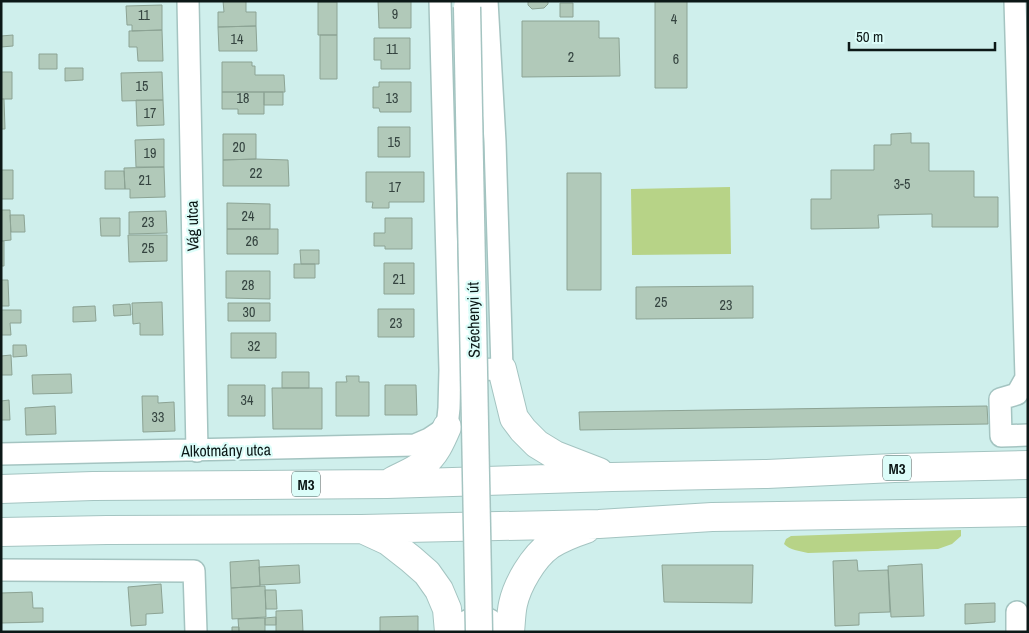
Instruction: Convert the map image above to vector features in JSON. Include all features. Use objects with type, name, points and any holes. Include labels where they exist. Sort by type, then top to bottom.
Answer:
[{"type":"main road","points":[[502,369],[514,418],[537,444],[555,455],[612,477]]},
{"type":"main road","points":[[386,484],[422,465],[440,444],[447,427]]},
{"type":"main road","name":"M3","points":[[1,488],[386,484],[1028,465]]},
{"type":"main road","points":[[1,532],[599,524],[712,518],[1028,512]]},
{"type":"main road","points":[[510,632],[512,605],[516,592],[537,557],[550,545],[569,535],[599,524]]},
{"type":"main road","points":[[361,528],[388,541],[427,573],[439,590],[447,609],[449,632]]},
{"type":"street","name":"Vág utca","points":[[188,1],[197,451]]},
{"type":"street","points":[[440,1],[450,370],[447,427]]},
{"type":"street","points":[[1015,1],[1026,378],[1017,394],[1000,399],[1001,436],[1028,435]]},
{"type":"street","points":[[450,370],[502,369],[495,142],[477,4]]},
{"type":"street","name":"Széchenyi út","points":[[477,4],[479,632]]},
{"type":"street","name":"Alkotmány utca","points":[[1,454],[415,445],[429,439],[447,427]]},
{"type":"street","points":[[1,570],[194,571],[196,632]]},
{"type":"street","points":[[455,632],[464,622],[481,617],[489,620],[501,632]]},
{"type":"green space","points":[[730,187],[731,254],[632,255],[631,189]]},
{"type":"green space","points":[[961,530],[961,536],[952,544],[938,549],[808,553],[792,549],[784,544],[786,539],[791,536]]},
{"type":"building","points":[[223,1],[246,1],[246,12],[256,12],[256,26],[218,27],[218,12],[224,12]]},
{"type":"building","points":[[378,1],[411,1],[411,28],[379,28]]},
{"type":"building","points":[[528,1],[548,1],[548,4],[544,8],[532,9],[528,5]]},
{"type":"building","points":[[655,1],[687,1],[687,88],[655,88]]},
{"type":"building","points":[[318,2],[337,2],[337,35],[318,35]]},
{"type":"building","points":[[560,3],[573,3],[573,17],[560,17]]},
{"type":"building","points":[[162,5],[162,30],[132,31],[132,25],[127,25],[126,6]]},
{"type":"building","points":[[522,21],[599,21],[599,38],[619,38],[620,76],[522,77]]},
{"type":"building","points":[[256,26],[257,51],[219,51],[218,27]]},
{"type":"building","points":[[162,30],[163,61],[138,61],[137,47],[129,47],[129,31]]},
{"type":"building","points":[[13,35],[13,46],[1,47],[1,36]]},
{"type":"building","points":[[320,35],[337,35],[337,79],[320,79]]},
{"type":"building","points":[[374,38],[410,38],[410,69],[381,69],[381,60],[374,60]]},
{"type":"building","points":[[39,54],[57,54],[57,69],[39,69]]},
{"type":"building","points":[[222,62],[252,62],[252,66],[255,66],[255,75],[284,75],[285,92],[222,92]]},
{"type":"building","points":[[65,68],[83,68],[83,80],[65,81]]},
{"type":"building","points":[[1,72],[12,72],[12,99],[1,99]]},
{"type":"building","points":[[162,72],[163,100],[122,101],[121,73]]},
{"type":"building","points":[[379,82],[411,82],[411,112],[380,112],[379,108],[373,108],[373,87],[379,87]]},
{"type":"building","points":[[222,92],[264,92],[264,114],[238,114],[238,109],[222,109]]},
{"type":"building","points":[[264,92],[283,92],[283,105],[264,105]]},
{"type":"building","points":[[1,99],[4,99],[5,129],[1,129]]},
{"type":"building","points":[[136,100],[163,100],[164,125],[137,126]]},
{"type":"building","points":[[378,127],[410,127],[410,157],[378,157]]},
{"type":"building","points":[[911,133],[911,143],[929,143],[929,171],[974,171],[974,197],[998,197],[998,227],[932,227],[932,214],[878,215],[879,228],[811,229],[811,199],[831,199],[831,170],[874,170],[874,145],[891,145],[891,134]]},
{"type":"building","points":[[223,134],[256,134],[256,159],[223,160]]},
{"type":"building","points":[[164,139],[164,167],[136,167],[135,140]]},
{"type":"building","points":[[223,160],[288,160],[289,186],[223,186]]},
{"type":"building","points":[[164,167],[165,197],[130,198],[130,189],[125,189],[124,168]]},
{"type":"building","points":[[1,170],[13,170],[13,199],[1,199]]},
{"type":"building","points":[[105,171],[124,171],[125,189],[105,189]]},
{"type":"building","points":[[366,172],[424,172],[424,202],[389,202],[389,208],[372,208],[373,202],[366,202]]},
{"type":"building","points":[[567,173],[601,173],[601,290],[567,290]]},
{"type":"building","points":[[227,203],[270,204],[270,229],[227,229]]},
{"type":"building","points":[[1,210],[10,210],[11,240],[1,241]]},
{"type":"building","points":[[166,211],[167,233],[129,234],[129,212]]},
{"type":"building","points":[[10,215],[24,215],[25,232],[11,232]]},
{"type":"building","points":[[100,218],[120,218],[120,236],[101,236]]},
{"type":"building","points":[[385,218],[412,218],[412,249],[385,249],[385,246],[374,246],[374,233],[385,233]]},
{"type":"building","points":[[227,229],[278,229],[278,254],[227,254]]},
{"type":"building","points":[[128,235],[167,235],[167,261],[129,262]]},
{"type":"building","points":[[1,241],[4,241],[4,266],[1,266]]},
{"type":"building","points":[[300,250],[319,250],[319,264],[301,264]]},
{"type":"building","points":[[384,263],[414,263],[414,294],[384,294]]},
{"type":"building","points":[[294,264],[315,264],[315,278],[294,278]]},
{"type":"building","points":[[226,271],[270,271],[270,299],[226,298]]},
{"type":"building","points":[[1,280],[8,280],[9,306],[1,306]]},
{"type":"building","points":[[753,286],[753,318],[636,319],[636,287]]},
{"type":"building","points":[[162,302],[163,335],[140,335],[140,323],[133,324],[132,303]]},
{"type":"building","points":[[228,303],[270,303],[270,321],[228,321]]},
{"type":"building","points":[[130,304],[131,315],[114,316],[113,305]]},
{"type":"building","points":[[95,306],[96,321],[73,322],[73,307]]},
{"type":"building","points":[[378,309],[414,309],[414,337],[378,337]]},
{"type":"building","points":[[1,310],[21,310],[21,323],[10,323],[11,335],[1,335]]},
{"type":"building","points":[[231,333],[276,333],[276,358],[231,358]]},
{"type":"building","points":[[13,345],[26,345],[27,356],[13,357]]},
{"type":"building","points":[[11,355],[12,375],[1,375],[1,356]]},
{"type":"building","points":[[282,372],[309,372],[309,388],[282,388]]},
{"type":"building","points":[[71,374],[72,393],[33,394],[32,375]]},
{"type":"building","points":[[346,376],[359,376],[359,382],[369,382],[369,416],[336,416],[336,382],[347,382]]},
{"type":"building","points":[[228,385],[265,385],[265,416],[228,416]]},
{"type":"building","points":[[385,385],[416,385],[417,415],[385,415]]},
{"type":"building","points":[[272,388],[322,388],[322,429],[273,429]]},
{"type":"building","points":[[142,396],[158,396],[158,403],[174,402],[175,431],[143,432]]},
{"type":"building","points":[[9,400],[10,420],[1,420],[1,401]]},
{"type":"building","points":[[55,406],[56,434],[26,435],[25,408]]},
{"type":"building","points":[[987,406],[988,424],[580,430],[579,412]]},
{"type":"building","points":[[259,560],[260,586],[231,588],[230,562]]},
{"type":"building","points":[[857,560],[858,571],[888,570],[890,612],[859,613],[859,625],[835,626],[833,561]]},
{"type":"building","points":[[922,564],[924,616],[891,617],[888,566]]},
{"type":"building","points":[[299,565],[300,583],[260,585],[259,567]]},
{"type":"building","points":[[662,565],[753,565],[752,603],[664,602]]},
{"type":"building","points":[[161,584],[163,613],[146,614],[146,625],[131,626],[128,587]]},
{"type":"building","points":[[265,586],[266,617],[232,619],[231,588]]},
{"type":"building","points":[[265,590],[276,590],[277,609],[266,609]]},
{"type":"building","points":[[32,592],[33,608],[43,608],[43,622],[1,623],[1,593]]},
{"type":"building","points":[[995,603],[995,622],[965,624],[965,604]]},
{"type":"building","points":[[302,610],[303,632],[276,632],[276,611]]},
{"type":"building","points":[[418,616],[418,632],[380,632],[380,617]]},
{"type":"building","points":[[276,617],[276,625],[265,625],[265,618]]},
{"type":"building","points":[[265,618],[265,632],[239,632],[238,619]]},
{"type":"building","points":[[232,627],[239,627],[239,632],[232,632]]}]
